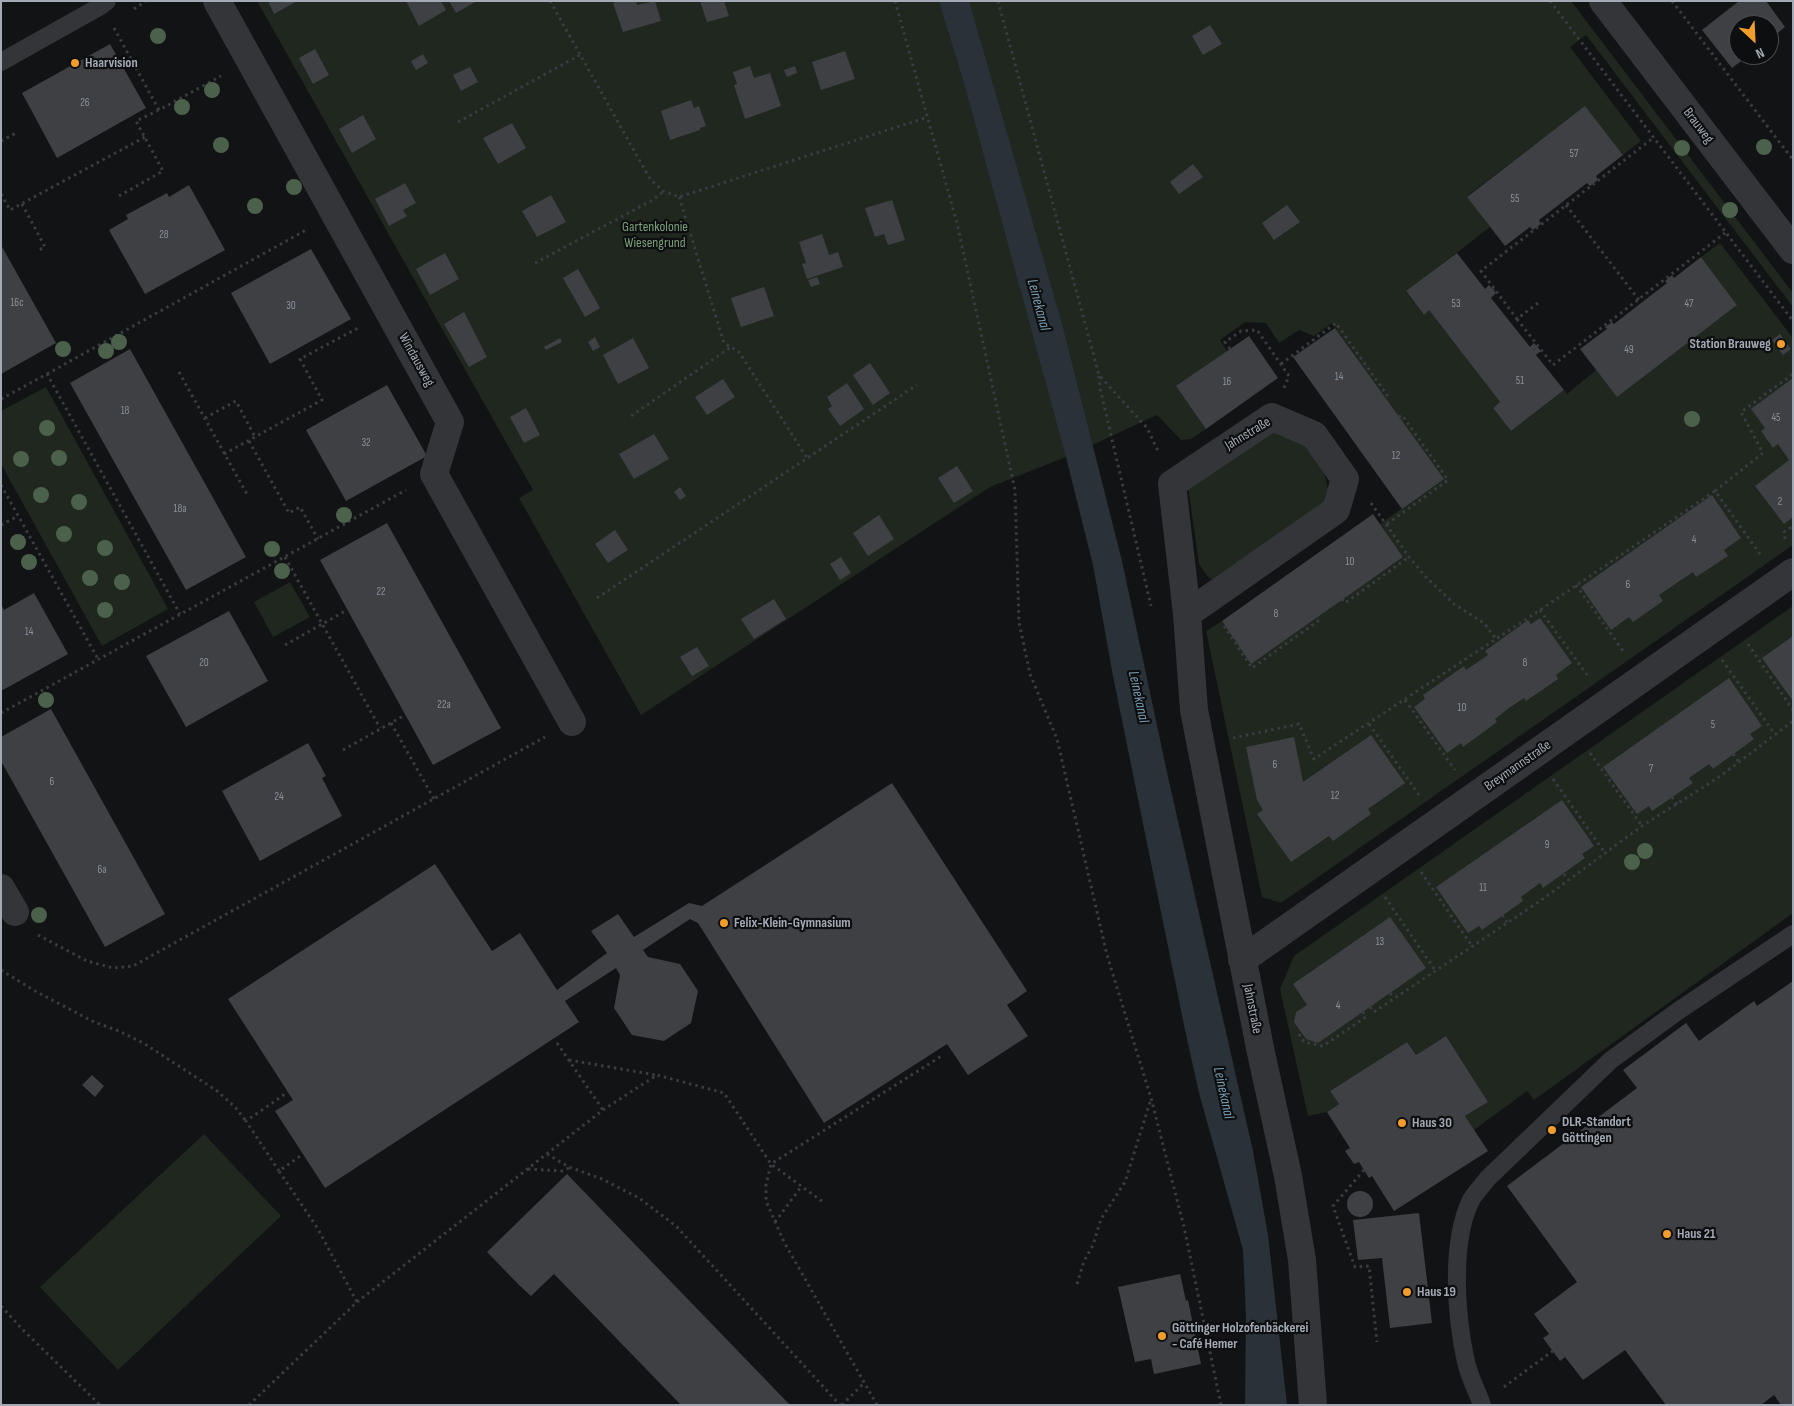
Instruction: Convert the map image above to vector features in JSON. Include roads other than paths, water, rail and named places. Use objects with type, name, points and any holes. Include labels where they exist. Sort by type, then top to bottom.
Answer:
[{"type":"street","name":"Windausweg","points":[[217,1],[450,422],[434,474],[572,722]]},
{"type":"street","name":"Brauweg","points":[[1603,1],[1793,250]]},
{"type":"street","name":"Jahnstraße","points":[[1197,608],[1336,510],[1345,479],[1314,434],[1272,417],[1172,484],[1197,608],[1194,710],[1242,960],[1288,1176],[1302,1260],[1313,1405]]},
{"type":"street","name":"Breymannstraße","points":[[1242,960],[1786,577]]},
{"type":"street","points":[[1,888],[15,912]]},
{"type":"lane","points":[[1,62],[99,8],[107,1]]},
{"type":"lane","points":[[1482,1404],[1467,1364],[1458,1311],[1457,1286],[1460,1244],[1465,1215],[1472,1199],[1487,1179],[1611,1060],[1678,1011],[1793,934]]},
{"type":"water","name":"Leinekanal","points":[[939,1],[969,1],[1062,324],[1122,561],[1168,777],[1253,1151],[1268,1235],[1287,1405],[1245,1405],[1246,1317],[1243,1250],[1199,1093],[1185,1030],[1113,676],[1093,565],[1066,457],[965,86]]},
{"type":"place","name":"Haarvision","points":[[75,63]]},
{"type":"place","name":"Station Brauweg","points":[[1781,344]]},
{"type":"place","name":"Felix-Klein-Gymnasium","points":[[724,923]]},
{"type":"place","name":"Haus 30","points":[[1402,1123]]},
{"type":"place","name":"DLR-Standort Göttingen","points":[[1552,1130]]},
{"type":"place","name":"Haus 21","points":[[1667,1234]]},
{"type":"place","name":"Haus 19","points":[[1407,1292]]},
{"type":"place","name":"Göttinger Holzofenbäckerei - Café Hemer","points":[[1162,1336]]},
{"type":"park label","name":"Gartenkolonie Wiesengrund","points":[[655,236]]}]
